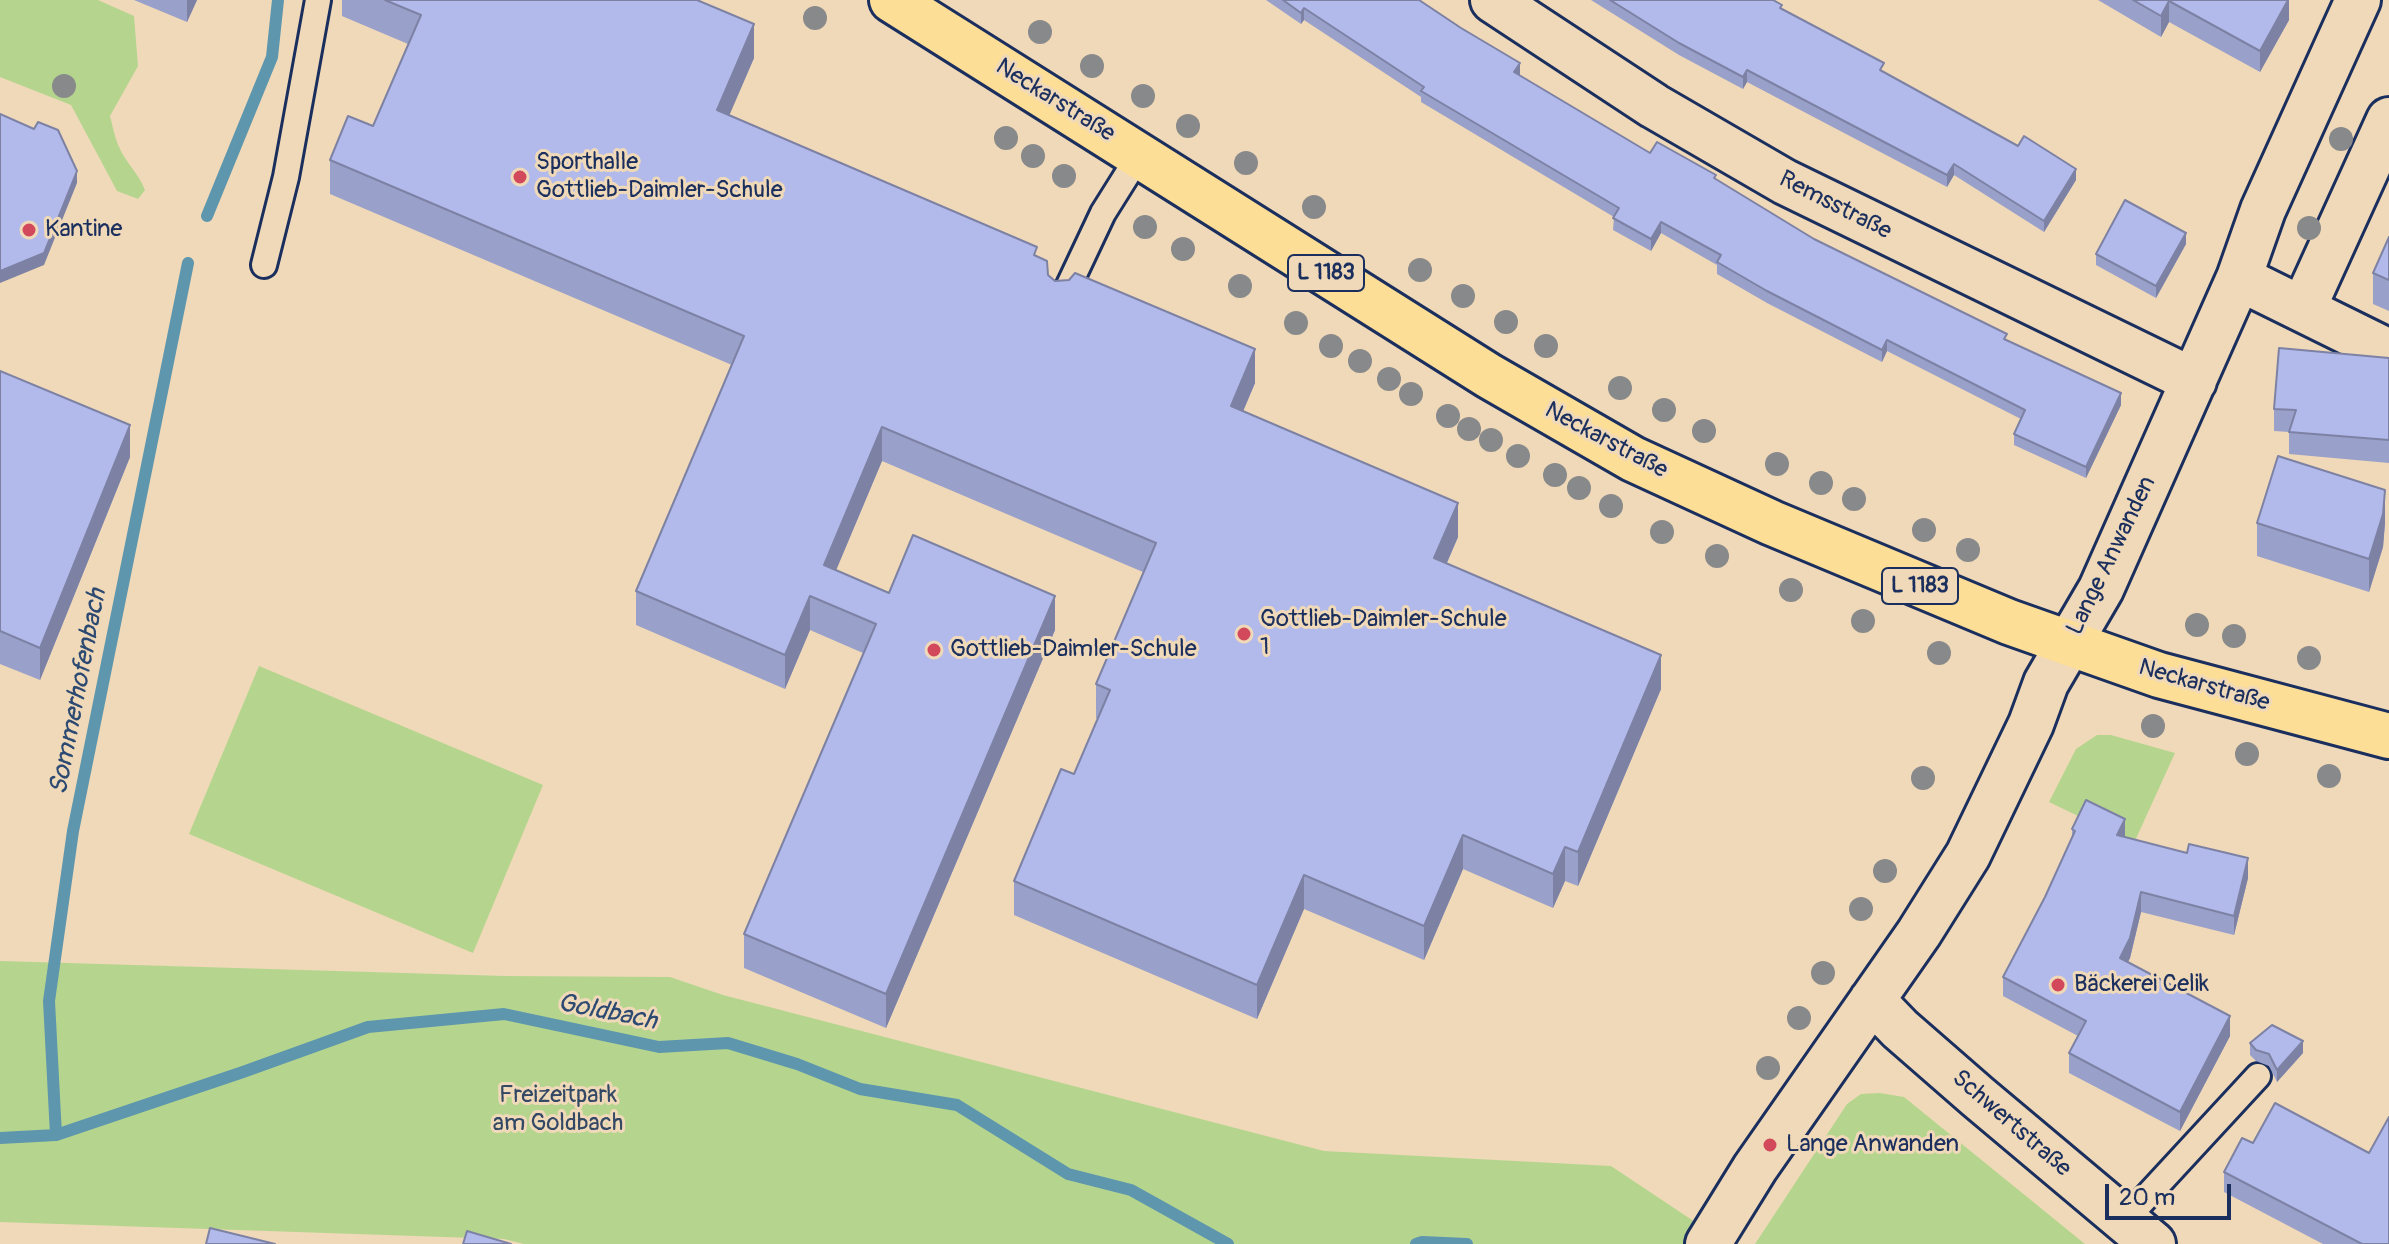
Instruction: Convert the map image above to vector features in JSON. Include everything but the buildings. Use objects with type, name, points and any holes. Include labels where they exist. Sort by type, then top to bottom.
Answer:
[{"type":"main road","name":"Neckarstraße","points":[[892,0],[1489,376],[1633,459],[1978,610],[2159,675],[2389,736]]},
{"type":"street","name":"Remsstraße","points":[[1493,0],[1654,106],[1785,182],[2194,381]]},
{"type":"street","name":"Lange Anwanden","points":[[1708,1244],[1755,1168],[1919,933],[1968,855],[2031,724],[2046,683],[2101,589],[2239,278],[2263,210],[2355,1]]},
{"type":"street","points":[[2303,309],[2389,120]]},
{"type":"street","points":[[2239,278],[2389,352]]},
{"type":"street","name":"Schwertstraße","points":[[1872,1000],[1933,1058],[2138,1232]]},
{"type":"lane","points":[[264,265],[286,177],[318,0]]},
{"type":"lane","points":[[1061,301],[1103,213],[1140,154]]},
{"type":"lane","points":[[2138,1232],[2258,1076]]},
{"type":"green space","points":[[0,0],[98,0],[134,16],[138,66],[110,116],[120,149],[145,190],[138,199],[117,191],[71,105],[0,77]]},
{"type":"green space","points":[[259,666],[543,785],[473,953],[189,834]]},
{"type":"green space","points":[[2097,735],[2111,735],[2175,753],[2134,843],[2049,802],[2076,749]]},
{"type":"green space","name":"Freizeitpark am Goldbach","points":[[0,961],[505,976],[670,977],[723,995],[1324,1151],[1611,1166],[1728,1244],[524,1244],[504,1239],[0,1222]]},
{"type":"green space","points":[[1861,1094],[1904,1097],[2085,1244],[1755,1244],[1847,1104]]},
{"type":"waterway","name":"Sommerhofenbach","points":[[207,216],[272,57],[278,0]]},
{"type":"waterway","name":"Sommerhofenbach","points":[[56,1135],[49,1001],[73,831],[188,263]]},
{"type":"waterway","name":"Goldbach","points":[[0,1138],[56,1135],[368,1027],[504,1014],[659,1047],[728,1043],[797,1064],[860,1089],[957,1105],[1068,1174],[1131,1190],[1228,1244]]},
{"type":"waterway","name":"Goldbach","points":[[1416,1244],[1467,1244]]},
{"type":"place","name":"Sporthalle Gottlieb-Daimler-Schule","points":[[520,177]]},
{"type":"place","name":"Kantine","points":[[29,230]]},
{"type":"place","name":"Gottlieb-Daimler-Schule 1","points":[[1244,634]]},
{"type":"place","name":"Gottlieb-Daimler-Schule","points":[[934,650]]},
{"type":"place","name":"Bäckerei Celik","points":[[2058,985]]},
{"type":"place","name":"Lange Anwanden","points":[[1770,1145]]}]
